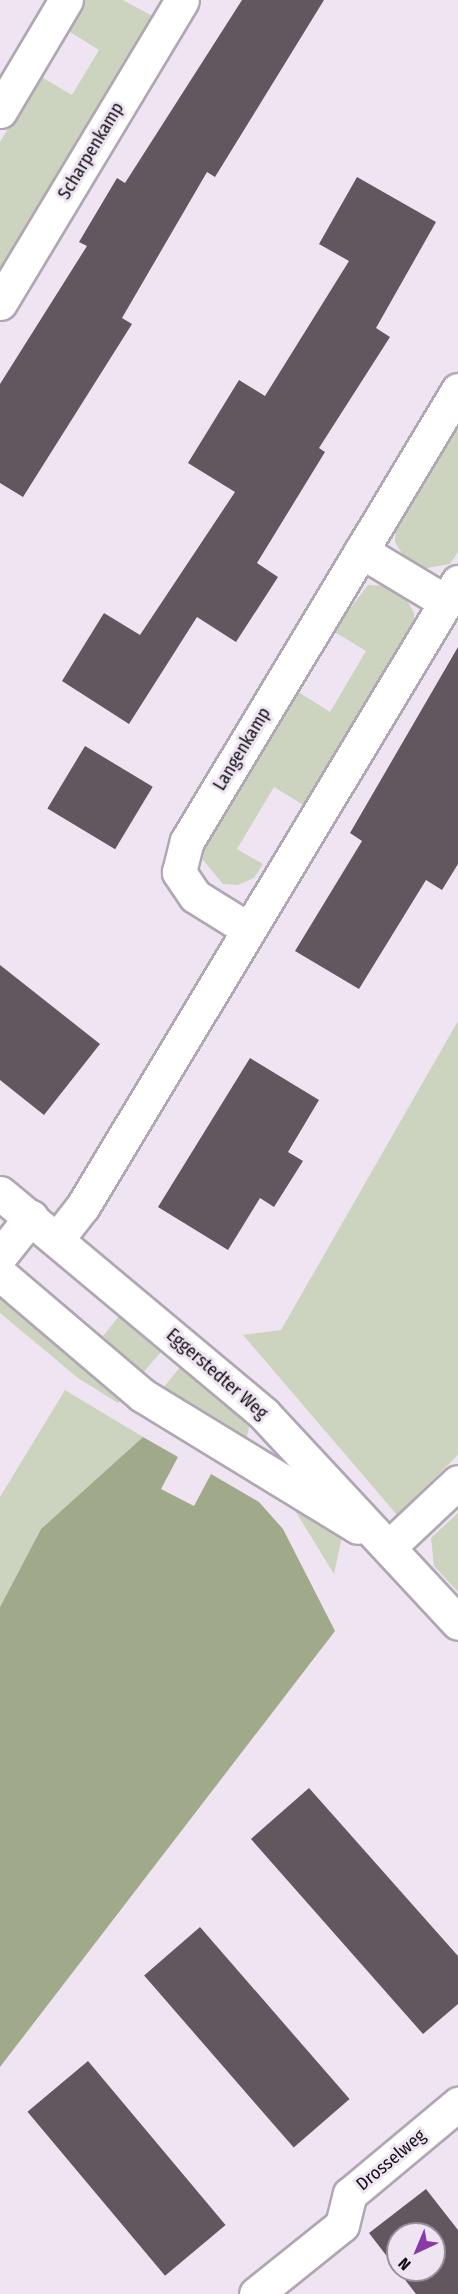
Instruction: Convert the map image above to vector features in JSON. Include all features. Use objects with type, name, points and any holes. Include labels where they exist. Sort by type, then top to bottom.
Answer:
[{"type":"street","points":[[0,111],[66,0]]},
{"type":"street","name":"Scharpenkamp","points":[[0,303],[182,0]]},
{"type":"street","name":"Langenkamp","points":[[248,929],[195,896],[179,872],[187,841],[458,390]]},
{"type":"street","points":[[58,1238],[82,1206],[452,592],[361,551]]},
{"type":"street","name":"Eggerstedter Weg","points":[[0,1193],[58,1238],[264,1414],[390,1546],[458,1623]]},
{"type":"street","points":[[0,1257],[31,1217]]},
{"type":"street","name":"Eggerstedter Weg","points":[[0,1274],[142,1395],[390,1546]]},
{"type":"street","points":[[390,1546],[458,1482]]},
{"type":"street","name":"Drosselweg","points":[[256,2294],[342,2225],[350,2194],[458,2104]]},
{"type":"green space","points":[[84,0],[123,0],[154,17],[0,275],[0,142],[40,76],[72,95],[99,50],[67,30]]},
{"type":"green space","points":[[458,424],[458,552],[450,564],[422,569],[404,557],[395,542],[396,526]]},
{"type":"green space","points":[[368,585],[387,586],[405,597],[414,613],[414,632],[308,808],[274,787],[237,849],[263,864],[254,878],[238,885],[223,884],[203,860],[204,844],[297,691],[330,712],[366,651],[333,631]]},
{"type":"green space","points":[[458,1021],[458,1455],[397,1515],[243,1335],[281,1330]]},
{"type":"green space","points":[[0,1291],[124,1397],[118,1403],[78,1378],[0,1313]]},
{"type":"green space","points":[[120,1315],[167,1345],[141,1375],[103,1336]]},
{"type":"green space","points":[[185,1361],[251,1419],[247,1436],[236,1438],[159,1393]]},
{"type":"green space","points":[[65,1390],[143,1437],[41,1529],[0,1607],[0,1497]]},
{"type":"green space","points":[[143,1437],[178,1457],[161,1489],[194,1506],[211,1474],[259,1502],[283,1529],[335,1631],[0,2067],[0,1607],[41,1529]]},
{"type":"green space","points":[[286,1496],[343,1532],[334,1574]]},
{"type":"green space","points":[[458,1513],[458,1592],[434,1566],[431,1538]]},
{"type":"building","points":[[242,0],[324,0],[215,177],[207,172],[122,318],[132,324],[23,497],[0,483],[0,384],[87,246],[79,242],[117,178],[125,183]]},
{"type":"building","points":[[357,177],[436,222],[376,328],[390,337],[319,448],[325,452],[257,563],[278,577],[236,642],[197,617],[129,724],[62,681],[104,613],[140,635],[235,492],[188,463],[239,380],[265,396],[349,261],[319,244]]},
{"type":"building","points":[[458,647],[458,864],[442,890],[426,880],[359,989],[295,951],[362,841],[350,833]]},
{"type":"building","points":[[85,746],[153,787],[115,849],[47,809]]},
{"type":"building","points":[[0,965],[100,1044],[44,1115],[0,1080]]},
{"type":"building","points":[[250,1058],[319,1100],[288,1152],[303,1161],[274,1207],[260,1198],[228,1250],[158,1207]]},
{"type":"building","points":[[309,1788],[458,1956],[458,2004],[423,2034],[251,1839]]},
{"type":"building","points":[[200,1927],[350,2099],[294,2148],[144,1976]]},
{"type":"building","points":[[88,2061],[226,2225],[165,2276],[27,2112]]},
{"type":"building","points":[[426,2189],[458,2230],[458,2294],[416,2294],[407,2282],[446,2282],[446,2222],[386,2222],[386,2255],[369,2233]]}]
